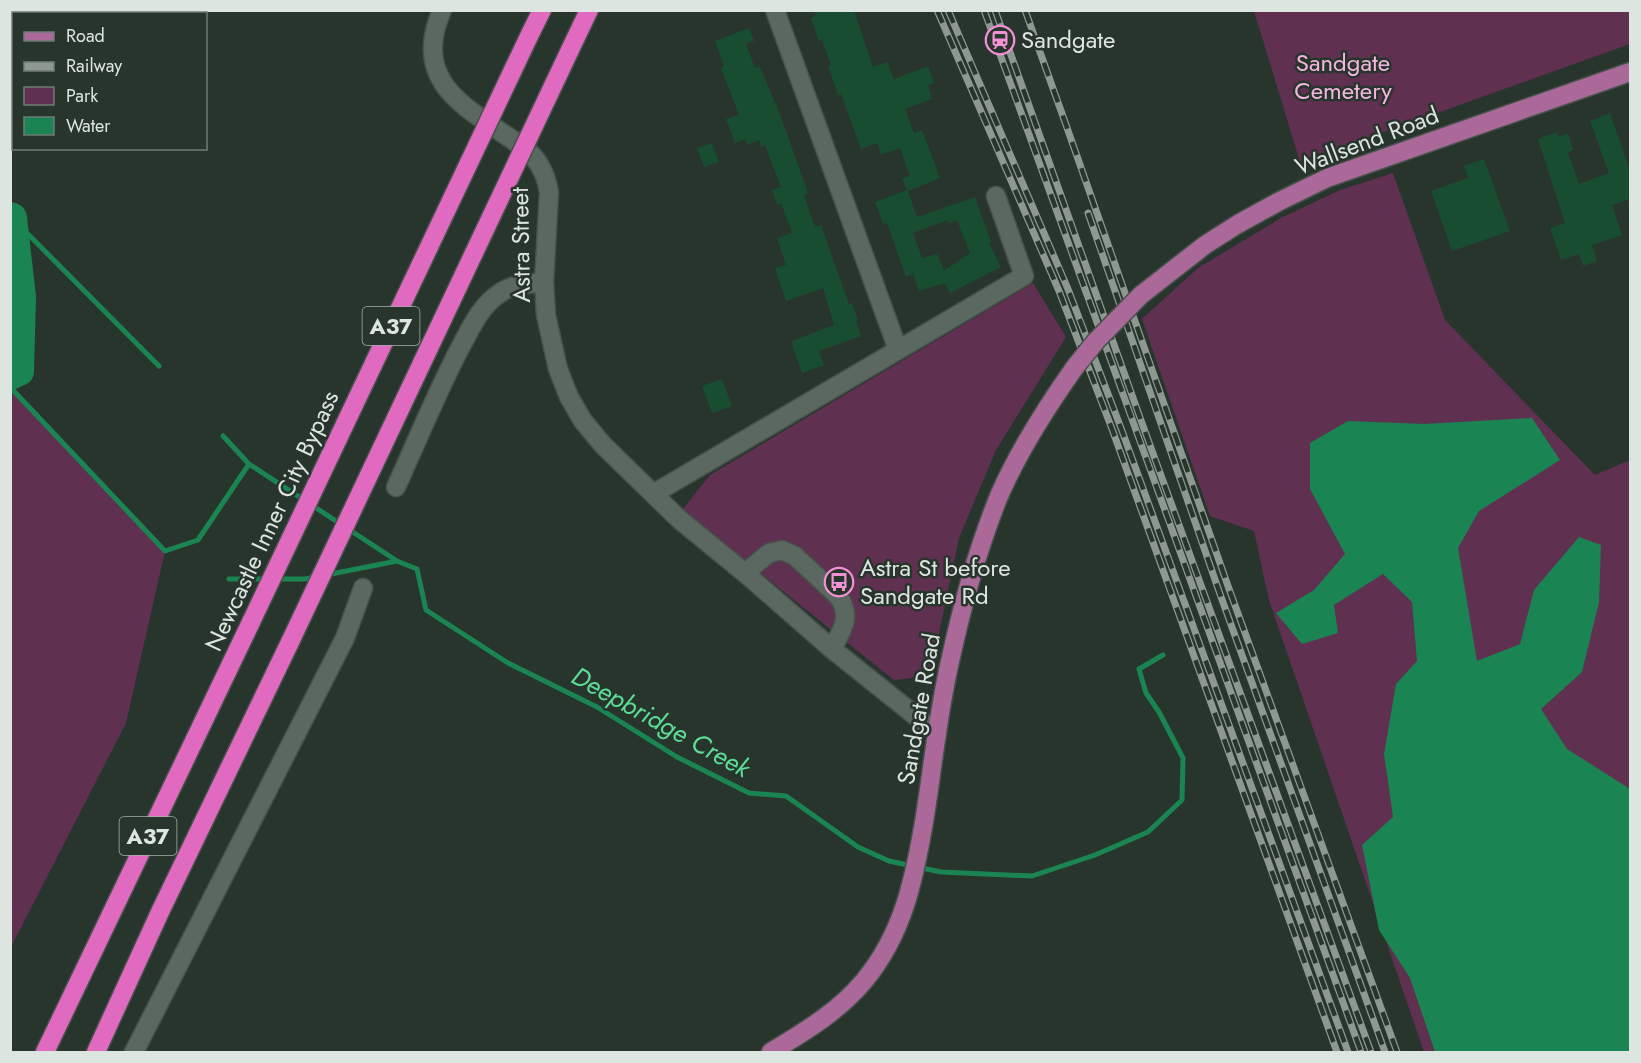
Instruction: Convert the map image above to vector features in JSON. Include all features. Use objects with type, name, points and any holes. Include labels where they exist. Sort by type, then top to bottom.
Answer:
[{"type":"highway","name":"Newcastle Inner City Bypass","points":[[45,1053],[542,10]]},
{"type":"highway","name":"A37","points":[[96,1053],[160,912],[589,10]]},
{"type":"main road","name":"Wallsend Road","points":[[1141,295],[1205,245],[1238,224],[1327,178],[1630,72]]},
{"type":"main road","name":"Sandgate Road","points":[[771,1053],[822,1020],[844,1002],[863,981],[894,935],[912,884],[950,658],[985,532],[1000,495],[1044,411],[1096,341],[1141,295]]},
{"type":"street","name":"Astra Street","points":[[442,10],[433,38],[432,51],[438,75],[444,86],[462,105],[529,153],[537,160],[543,171],[549,192],[544,282],[546,315],[558,369],[569,397],[583,421],[596,437],[679,519],[832,649],[937,733]]},
{"type":"street","points":[[775,10],[898,350]]},
{"type":"street","points":[[653,494],[1024,276],[996,196]]},
{"type":"street","points":[[396,488],[446,376],[483,308],[496,295],[510,287],[544,282]]},
{"type":"street","points":[[745,573],[764,556],[775,550],[782,550],[795,556],[839,597],[843,604],[844,626],[832,649]]},
{"type":"street","points":[[134,1053],[345,638],[363,588]]},
{"type":"green space","name":"Sandgate Cemetery","points":[[1254,11],[1630,11],[1630,44],[1300,162]]},
{"type":"green space","points":[[1393,173],[1445,320],[1595,475],[1630,460],[1630,1052],[1424,1052],[1269,600],[1254,531],[1210,516],[1142,319],[1198,268],[1281,218],[1340,190]]},
{"type":"green space","points":[[10,217],[12,218],[21,297],[19,371],[11,375]]},
{"type":"green space","points":[[1033,283],[1066,337],[996,450],[959,538],[930,676],[894,680],[682,510],[710,475]]},
{"type":"green space","points":[[11,387],[165,551],[126,723],[11,947]]},
{"type":"water","points":[[1532,418],[1560,460],[1479,511],[1458,548],[1477,661],[1520,644],[1534,590],[1579,537],[1601,545],[1599,602],[1582,672],[1541,709],[1567,749],[1630,789],[1630,1052],[1435,1052],[1410,978],[1379,930],[1362,845],[1393,817],[1384,754],[1396,684],[1417,661],[1412,602],[1383,574],[1334,605],[1338,633],[1302,644],[1276,613],[1314,590],[1345,554],[1310,489],[1310,443],[1348,421],[1424,424]]},
{"type":"building","points":[[814,10],[854,10],[873,67],[887,62],[894,79],[928,66],[934,83],[928,85],[932,99],[905,109],[914,133],[922,130],[940,178],[908,191],[917,217],[975,197],[991,242],[989,243],[1001,267],[950,293],[945,283],[919,291],[913,274],[906,277],[887,223],[883,224],[875,202],[907,190],[902,178],[910,176],[900,148],[881,155],[877,143],[861,149],[841,94],[838,95],[822,40],[819,41],[811,18],[816,16]],"holes":[[[947,220],[948,223],[957,220],[970,253],[944,271],[937,254],[922,258],[913,233]]]},
{"type":"building","points":[[749,28],[754,41],[746,44],[755,68],[760,67],[776,103],[808,193],[804,195],[815,227],[821,225],[849,304],[852,303],[861,336],[819,351],[824,365],[802,373],[792,341],[834,325],[823,288],[786,301],[775,268],[786,265],[777,238],[792,233],[781,203],[777,205],[772,190],[781,187],[765,145],[761,147],[759,140],[747,145],[745,139],[735,143],[726,119],[739,115],[721,68],[724,66],[715,41]]},
{"type":"building","points":[[1610,113],[1630,171],[1630,199],[1612,205],[1622,235],[1592,245],[1597,261],[1583,266],[1579,254],[1561,260],[1550,228],[1565,223],[1538,139],[1557,132],[1558,137],[1568,133],[1573,150],[1568,152],[1579,184],[1609,173],[1590,121]]},
{"type":"building","points":[[712,143],[719,162],[704,167],[697,148]]},
{"type":"building","points":[[1484,159],[1510,231],[1452,251],[1431,191],[1468,178],[1464,166]]},
{"type":"building","points":[[722,379],[732,406],[712,413],[702,386]]},
{"type":"waterway","points":[[10,217],[12,218],[21,297],[19,371],[10,375]]},
{"type":"waterway","points":[[12,218],[159,366]]},
{"type":"waterway","points":[[10,387],[165,551],[198,540],[249,464],[397,561],[326,575]]},
{"type":"waterway","points":[[223,436],[249,464]]},
{"type":"waterway","name":"Deepbridge Creek","points":[[397,561],[417,569],[426,610],[508,663],[597,707],[677,757],[749,793],[786,796],[858,847],[889,861],[941,872],[1032,876],[1095,855],[1148,832],[1182,800],[1183,758],[1159,712],[1146,693],[1139,669],[1163,655]]},
{"type":"waterway","points":[[276,579],[317,577]]},
{"type":"waterway","points":[[229,579],[267,579]]},
{"type":"railway","points":[[937,10],[1059,291],[1112,429],[1337,1052]]},
{"type":"railway","points":[[948,10],[1068,289],[1121,428],[1348,1052]]},
{"type":"railway","points":[[984,10],[1361,1052]]},
{"type":"railway","points":[[995,10],[1143,426],[1371,1052]]},
{"type":"railway","points":[[1025,10],[1228,586],[1397,1052]]},
{"type":"railway","points":[[1088,213],[1220,594],[1385,1052]]},
{"type":"place","name":"Sandgate","points":[[1000,40]]},
{"type":"place","name":"Astra St before Sandgate Rd","points":[[839,582]]}]
